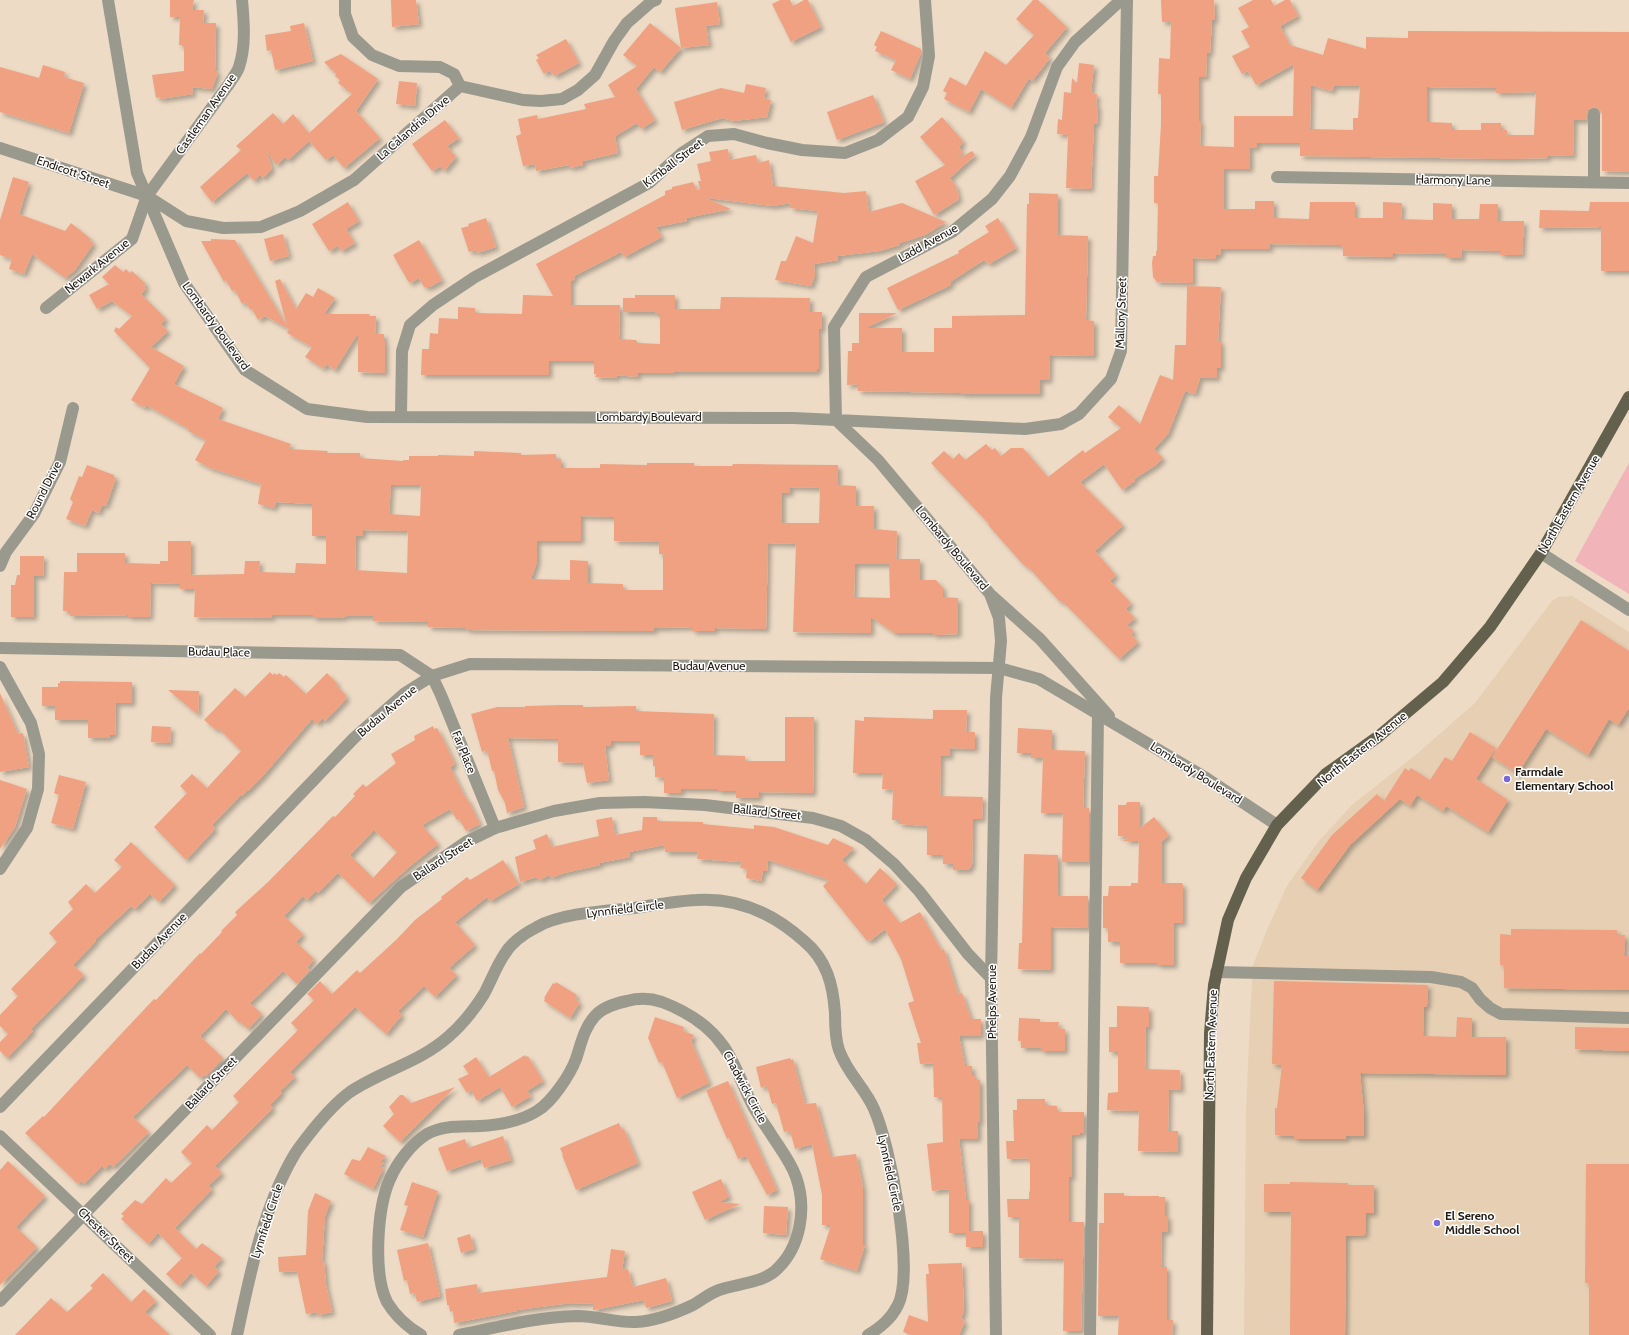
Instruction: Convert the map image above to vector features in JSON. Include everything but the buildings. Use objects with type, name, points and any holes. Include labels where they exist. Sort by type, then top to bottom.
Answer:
[{"type":"main road","name":"North Eastern Avenue","points":[[1207,1335],[1210,1033],[1214,985],[1228,920],[1246,878],[1278,825],[1326,774],[1379,736],[1443,682],[1490,627],[1541,553],[1629,397]]},
{"type":"street","name":"Lombardy Boulevard","points":[[108,0],[137,173],[184,283],[245,370],[307,410],[367,417],[785,418],[836,420],[878,460],[990,594],[999,618],[1001,641],[999,668],[1039,679],[1206,778],[1278,825]]},
{"type":"street","name":"Castleman Avenue","points":[[147,196],[230,84],[238,67],[242,49],[244,25],[242,0]]},
{"type":"street","points":[[345,0],[345,14],[353,37],[372,55],[399,66],[440,67],[454,74],[460,86]]},
{"type":"street","name":"La Calandria Drive","points":[[147,196],[186,221],[223,228],[261,227],[300,211],[354,180],[460,86],[523,100],[541,101],[562,99],[578,90],[595,74],[614,41],[627,23],[651,2],[656,0]]},
{"type":"street","name":"Kimball Street","points":[[401,416],[402,351],[410,326],[433,305],[475,277],[649,183],[682,153],[708,136],[734,134],[767,143],[802,150],[845,153],[878,140],[902,122],[908,117],[923,87],[929,56],[925,0]]},
{"type":"street","name":"Ladd Avenue","points":[[836,420],[834,327],[866,276],[952,232],[992,199],[1010,176],[1031,137],[1057,67],[1075,42],[1121,0]]},
{"type":"street","name":"Mallory Street","points":[[836,420],[987,428],[1043,428],[1061,424],[1079,414],[1111,379],[1121,351],[1127,0]]},
{"type":"street","points":[[1594,114],[1594,182]]},
{"type":"street","name":"Endicott Street","points":[[0,148],[147,196]]},
{"type":"street","name":"Harmony Lane","points":[[1276,177],[1629,182]]},
{"type":"street","name":"Newark Avenue","points":[[46,308],[132,239],[147,196]]},
{"type":"street","name":"Round Drive","points":[[0,566],[6,552],[34,514],[60,462],[74,408]]},
{"type":"street","points":[[1541,553],[1629,610]]},
{"type":"street","points":[[990,594],[1040,639],[1117,725]]},
{"type":"street","name":"Budau Place","points":[[0,648],[400,655],[432,676]]},
{"type":"street","name":"Budau Avenue","points":[[0,1107],[354,738],[405,693],[432,676],[470,664],[999,668]]},
{"type":"street","points":[[0,667],[31,723],[39,754],[38,789],[27,828],[0,869]]},
{"type":"street","name":"Phelps Avenue","points":[[996,1335],[991,978],[996,698],[999,668]]},
{"type":"street","name":"Far Place","points":[[432,676],[495,828]]},
{"type":"street","points":[[1090,1335],[1098,714]]},
{"type":"street","name":"Ballard Street","points":[[0,1301],[401,887],[466,842],[495,828],[554,811],[600,803],[644,802],[705,806],[813,818],[841,826],[866,840],[894,864],[919,891],[968,954],[991,978]]},
{"type":"street","name":"Lynnfield Circle","points":[[237,1335],[248,1283],[262,1230],[276,1189],[294,1154],[326,1113],[349,1093],[379,1075],[425,1053],[447,1038],[471,1013],[484,994],[505,953],[520,938],[539,925],[566,917],[696,900],[725,900],[765,913],[784,924],[808,943],[821,960],[831,979],[838,1048],[849,1071],[874,1108],[883,1134],[887,1148],[903,1244],[904,1277],[899,1303],[885,1324],[868,1335]]},
{"type":"street","points":[[1216,972],[1292,972],[1431,977],[1461,982],[1472,988],[1480,999],[1490,1008],[1501,1014],[1629,1018]]},
{"type":"street","name":"Chadwick Circle","points":[[421,1335],[403,1324],[387,1301],[379,1275],[379,1233],[383,1200],[390,1179],[405,1154],[427,1135],[446,1127],[484,1126],[515,1120],[538,1111],[561,1087],[575,1062],[584,1032],[596,1014],[617,1003],[637,998],[658,1001],[685,1011],[704,1025],[724,1046],[752,1104],[788,1160],[796,1179],[801,1206],[799,1232],[792,1249],[774,1272],[750,1282],[718,1290],[694,1304],[662,1318],[636,1322],[582,1316],[555,1317],[459,1335]]},
{"type":"street","name":"Chester Street","points":[[0,1136],[210,1335]]},
{"type":"shaded area","points":[[1629,463],[1629,594],[1575,561]]},
{"type":"shaded area","name":"El Sereno Middle School","points":[[1572,596],[1629,632],[1629,1335],[1244,1335],[1246,1112],[1253,965],[1267,930],[1287,886],[1318,842],[1353,804],[1418,753],[1475,703],[1552,601],[1558,597]]},
{"type":"place","name":"Farmdale Elementary School","points":[[1507,779]]},
{"type":"place","name":"El Sereno Middle School","points":[[1437,1223]]}]
